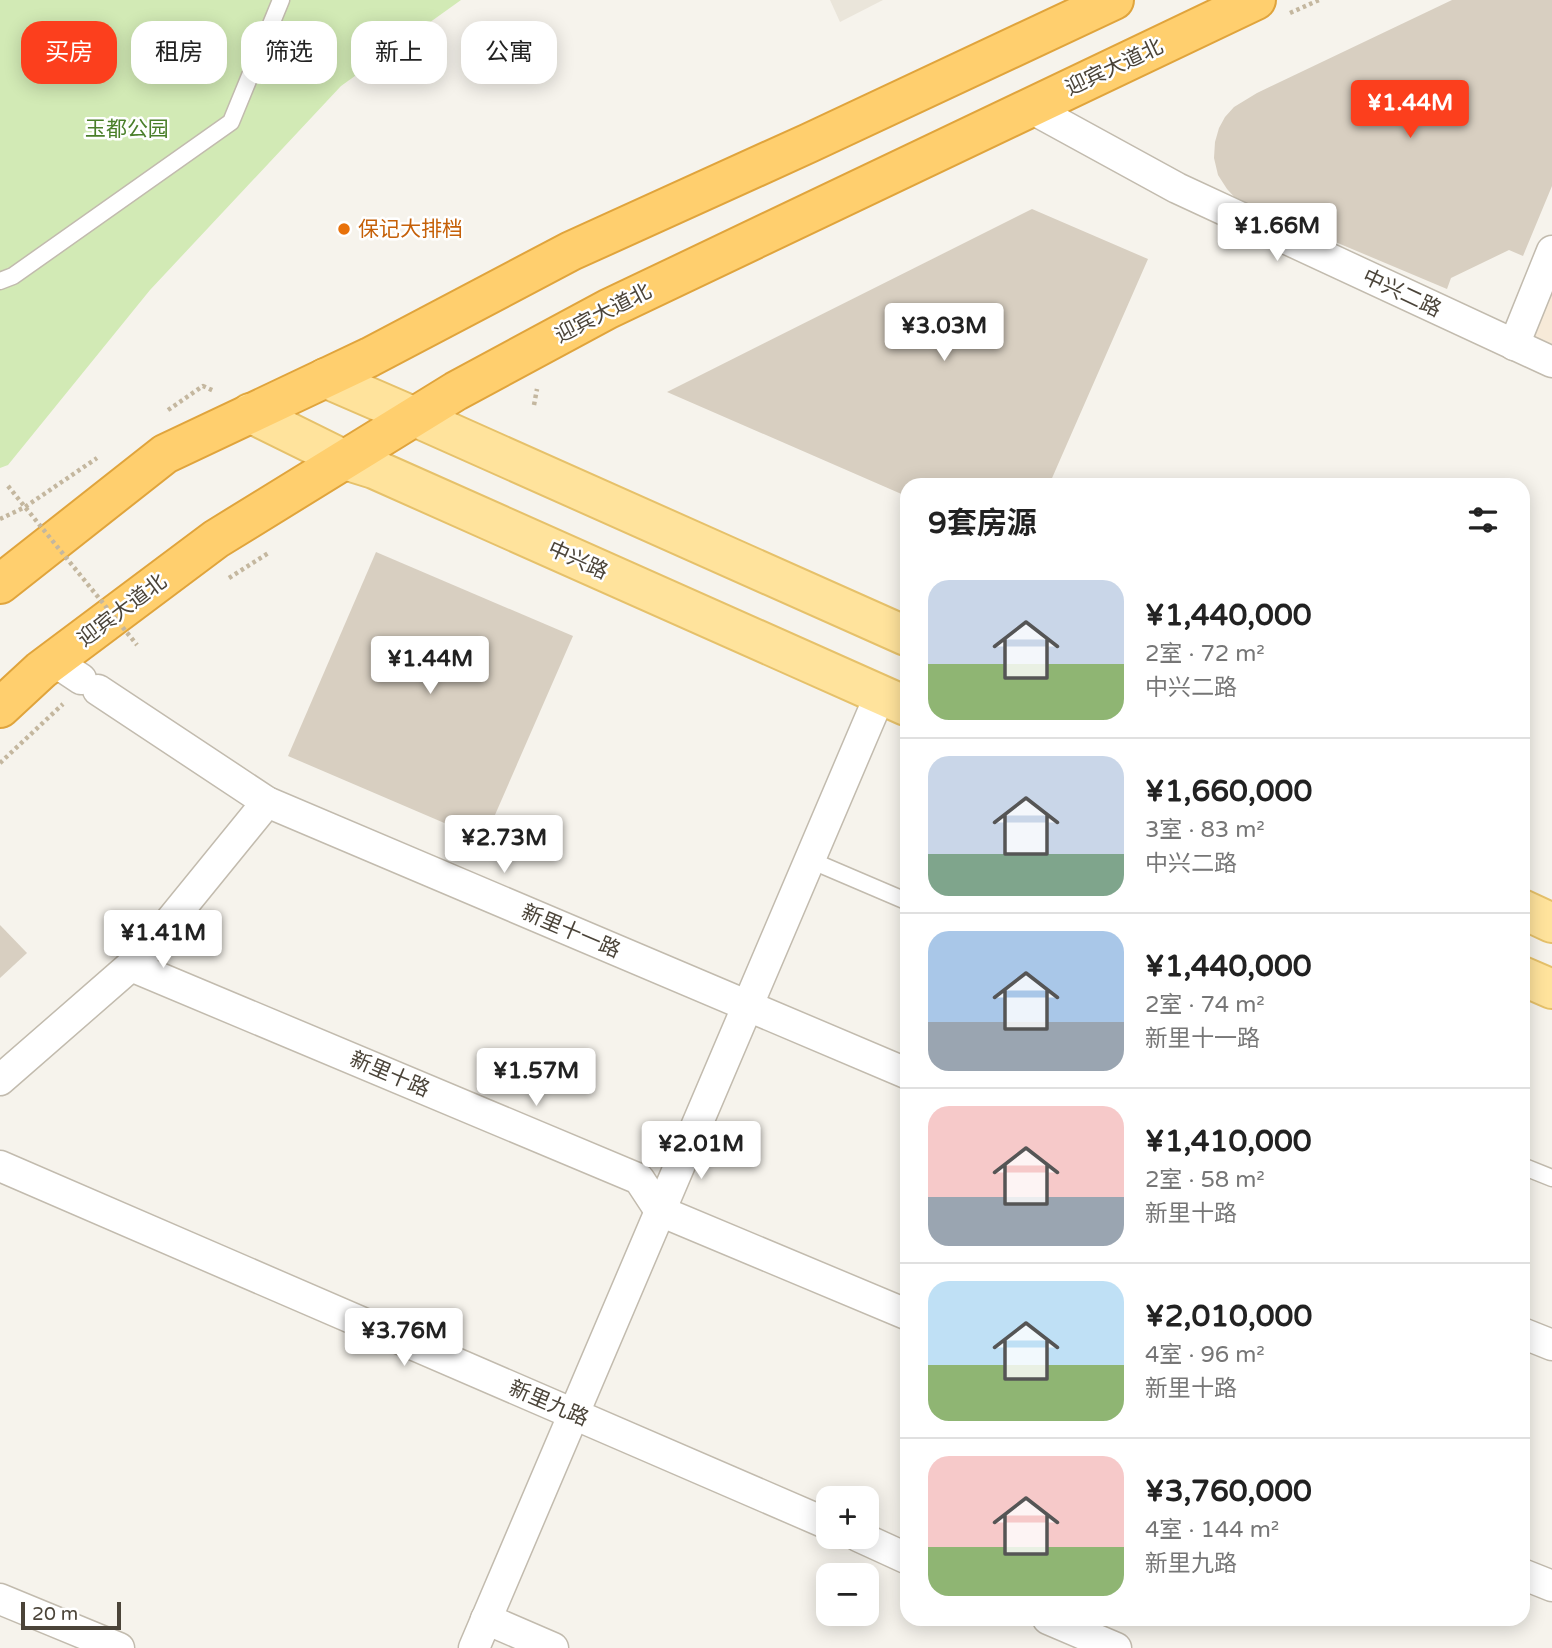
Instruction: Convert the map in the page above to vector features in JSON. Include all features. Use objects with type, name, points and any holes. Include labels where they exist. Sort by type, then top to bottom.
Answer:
[{"type":"highway","points":[[0,584],[165,454],[382,351],[570,251],[1114,0]]},
{"type":"highway","name":"迎宾大道北","points":[[0,708],[41,670],[77,677],[216,539],[456,391],[608,309],[1256,0]]},
{"type":"main road","points":[[325,378],[900,633]]},
{"type":"main road","name":"中兴路","points":[[250,414],[345,460],[374,469],[893,700]]},
{"type":"main road","points":[[1530,913],[1552,923]]},
{"type":"main road","points":[[1530,979],[1552,989]]},
{"type":"street","name":"中兴二路","points":[[1029,107],[1177,188],[1552,362]]},
{"type":"street","points":[[1514,345],[1552,251]]},
{"type":"street","name":"新里十一路","points":[[77,677],[267,802],[900,1070]]},
{"type":"street","points":[[474,1648],[810,860],[893,700]]},
{"type":"street","points":[[0,1080],[141,957],[267,802]]},
{"type":"street","name":"新里十路","points":[[131,965],[639,1179],[660,1211]]},
{"type":"street","name":"新里九路","points":[[0,1166],[816,1519]]},
{"type":"street","points":[[660,1211],[900,1311]]},
{"type":"street","points":[[1530,1336],[1552,1345]]},
{"type":"street","points":[[879,1546],[900,1555]]},
{"type":"street","points":[[1530,1577],[1552,1586]]},
{"type":"street","points":[[0,1599],[119,1648]]},
{"type":"street","points":[[486,1619],[553,1648]]},
{"type":"street","points":[[1064,1626],[1115,1648]]},
{"type":"lane","points":[[0,281],[13,276],[231,122],[281,0]]},
{"type":"lane","points":[[810,860],[900,898]]},
{"type":"lane","points":[[1530,1169],[1552,1178]]},
{"type":"path","points":[[8,486],[137,645]]},
{"type":"path","points":[[0,519],[25,507]]},
{"type":"shaded area","points":[[830,0],[883,0],[840,22]]},
{"type":"shaded area","points":[[1552,289],[1552,352],[1529,342]]},
{"type":"green space","name":"玉都公园","points":[[0,0],[461,0],[432,21],[351,21],[351,79],[341,86],[150,290],[8,465],[0,468]]},
{"type":"building","points":[[1452,0],[1552,0],[1552,186],[1523,256],[1509,250],[1451,278],[1447,289],[1238,201],[1227,189],[1218,175],[1214,158],[1215,142],[1219,128],[1234,107],[1257,93]]},
{"type":"building","points":[[1032,209],[1148,259],[1052,478],[900,478],[900,493],[667,392]]},
{"type":"building","points":[[376,552],[573,636],[484,840],[288,756]]},
{"type":"building","points":[[0,925],[27,953],[0,978]]},
{"type":"place","name":"保记大排档","points":[[344,229]]}]
